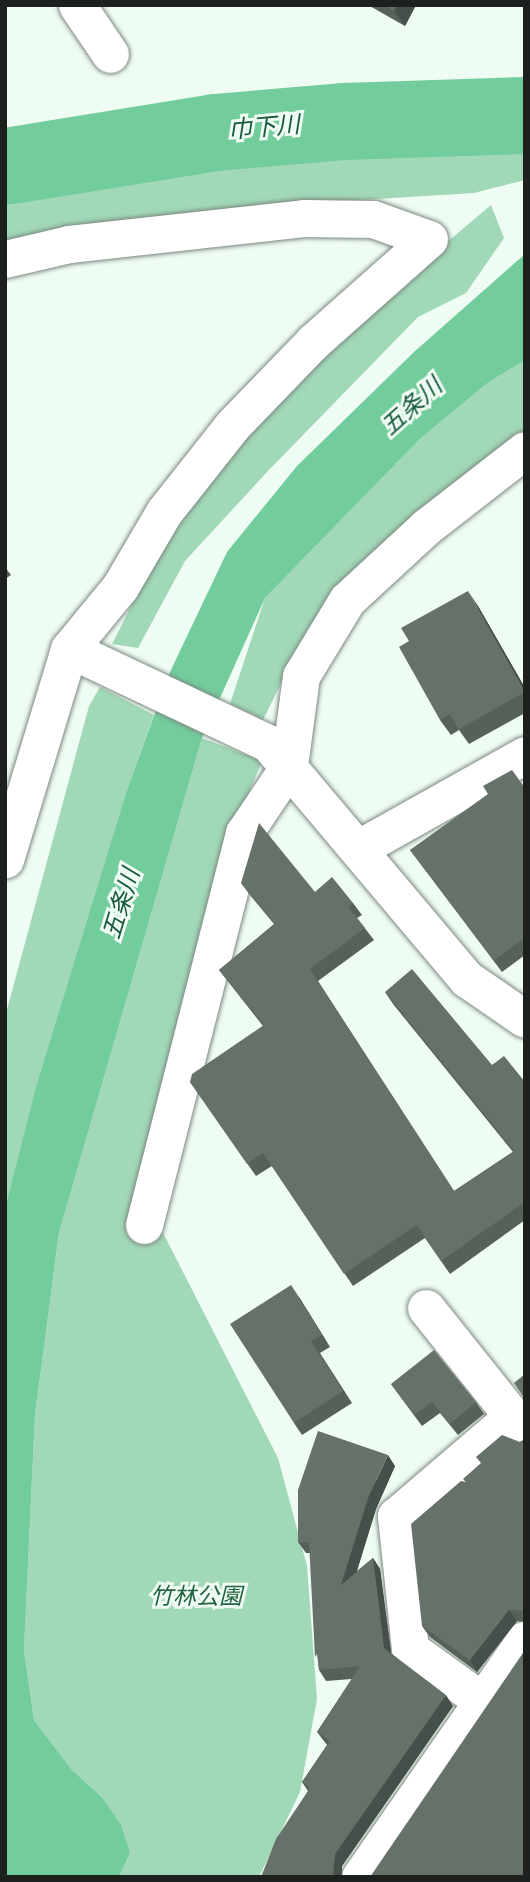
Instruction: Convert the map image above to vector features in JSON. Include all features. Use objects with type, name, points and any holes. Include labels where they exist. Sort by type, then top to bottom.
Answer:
[{"type":"street","points":[[77,5],[110,54]]},
{"type":"street","points":[[5,259],[69,244],[304,218],[373,219],[429,239],[313,342],[232,426],[164,512],[120,587],[69,649],[5,859]]},
{"type":"street","points":[[144,1225],[244,833],[278,755],[301,676],[347,600],[426,527],[525,450]]},
{"type":"street","points":[[69,649],[278,755],[467,979],[520,1007]]},
{"type":"street","points":[[359,848],[525,755]]},
{"type":"street","points":[[426,1308],[519,1424],[396,1516],[410,1649],[481,1700]]},
{"type":"street","points":[[360,1877],[525,1640]]},
{"type":"green space","points":[[525,151],[525,180],[474,193],[311,203],[5,253],[5,206],[105,184],[293,160]]},
{"type":"green space","points":[[491,205],[504,238],[466,293],[418,317],[267,472],[185,561],[138,648],[112,644],[167,535],[226,453],[387,293]]},
{"type":"green space","points":[[525,360],[525,434],[307,631],[263,720],[230,704],[265,598],[421,438],[489,382]]},
{"type":"green space","points":[[100,687],[154,715],[128,787],[5,1209],[5,1017],[89,706]]},
{"type":"green space","name":"竹林公園","points":[[202,738],[262,761],[239,817],[158,1223],[278,1458],[307,1566],[317,1699],[300,1792],[259,1877],[119,1877],[130,1853],[102,1797],[72,1770],[34,1720],[24,1650],[35,1415],[59,1233]]},
{"type":"water","name":"五条川","points":[[525,254],[525,360],[489,382],[421,438],[265,598],[202,738],[59,1233],[35,1415],[24,1650],[34,1720],[72,1770],[102,1797],[121,1825],[130,1853],[119,1877],[5,1877],[5,1209],[37,1084],[128,787],[170,672],[227,552],[297,466],[414,352]]},
{"type":"building","points":[[384,5],[397,5],[394,11]]},
{"type":"building","points":[[468,591],[525,692],[459,729],[450,714],[440,720],[399,647],[409,641],[401,628]]},
{"type":"building","points":[[512,770],[525,788],[525,938],[494,960],[410,850],[488,794],[483,786]]},
{"type":"building","points":[[259,823],[315,892],[332,877],[353,903],[348,907],[365,928],[310,969],[454,1191],[514,1151],[385,992],[412,969],[492,1065],[504,1056],[525,1082],[525,1202],[441,1261],[417,1225],[344,1274],[263,1153],[247,1164],[190,1082],[192,1074],[264,1025],[219,970],[275,924],[241,883]]},
{"type":"building","points":[[291,1285],[322,1335],[311,1341],[343,1391],[294,1423],[230,1324]]},
{"type":"building","points":[[434,1350],[476,1402],[450,1424],[432,1402],[414,1415],[391,1384]]},
{"type":"building","points":[[525,1374],[525,1399],[514,1383]]},
{"type":"building","points":[[318,1431],[388,1455],[368,1498],[341,1585],[373,1558],[384,1648],[446,1695],[335,1854],[333,1875],[336,1877],[261,1877],[276,1839],[310,1788],[302,1782],[330,1741],[317,1732],[360,1666],[319,1670],[317,1654],[315,1657],[309,1542],[298,1542],[298,1490]]},
{"type":"building","points":[[502,1435],[520,1442],[525,1439],[525,1611],[509,1610],[470,1660],[422,1626],[411,1524],[461,1481],[466,1482],[463,1479],[481,1463],[476,1457]]},
{"type":"building","points":[[525,1650],[525,1877],[370,1877]]},
{"type":"waterway","name":"巾下川","points":[[5,166],[215,132],[343,121],[525,115]]}]
